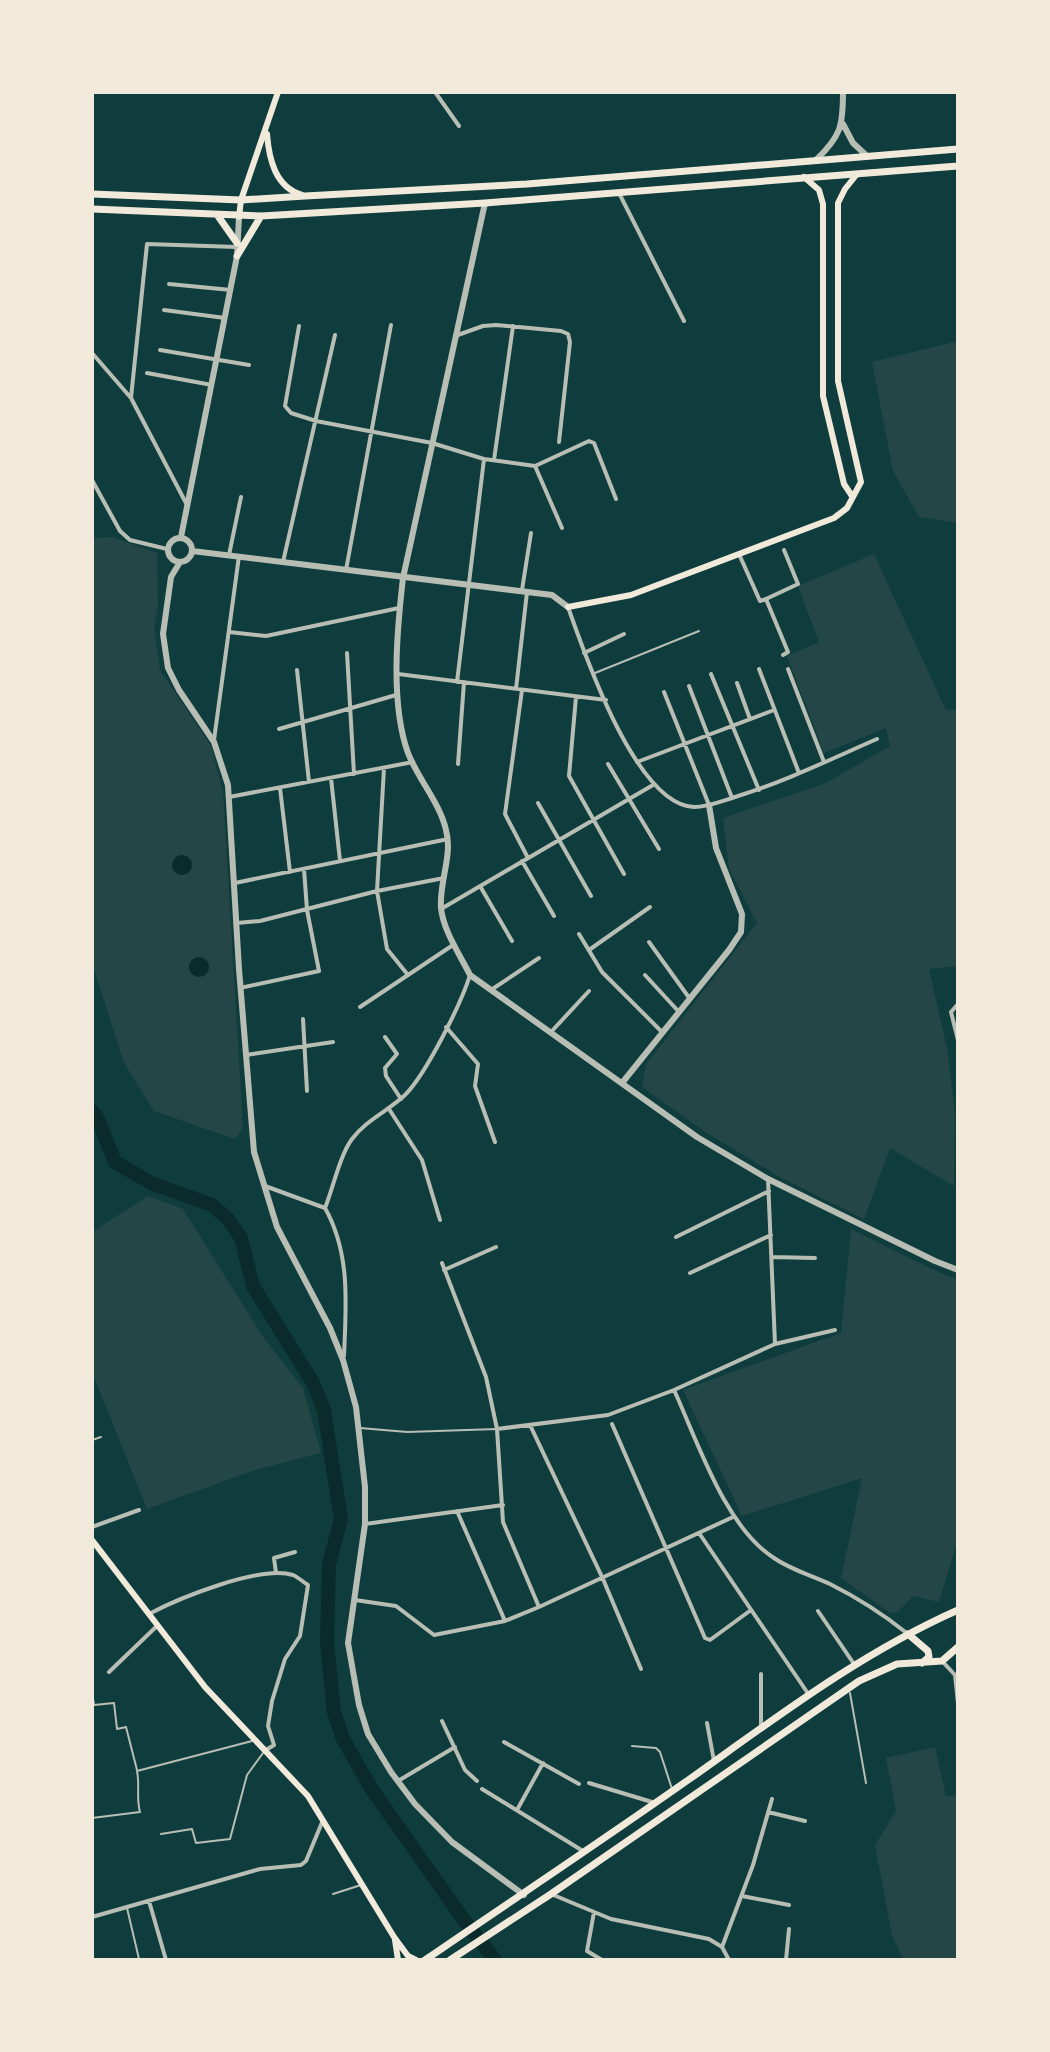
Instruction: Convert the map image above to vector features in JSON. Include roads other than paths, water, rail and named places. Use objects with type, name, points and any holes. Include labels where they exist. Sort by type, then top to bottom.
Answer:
[{"type":"main road","points":[[239,217],[241,200],[278,92]]},
{"type":"main road","points":[[266,128],[269,157],[278,177],[290,192],[305,196]]},
{"type":"main road","points":[[92,194],[241,200],[527,184],[958,149]]},
{"type":"main road","points":[[92,209],[261,216],[485,203],[958,166]]},
{"type":"main road","points":[[568,607],[631,595],[834,518],[847,508],[861,482],[838,381],[838,203],[857,174]]},
{"type":"main road","points":[[804,177],[819,190],[823,204],[823,396],[844,484],[852,496]]},
{"type":"main road","points":[[823,204],[831,198],[838,203]]},
{"type":"main road","points":[[218,216],[237,245]]},
{"type":"main road","points":[[237,256],[261,216]]},
{"type":"main road","points":[[92,1540],[205,1687],[308,1796],[394,1937],[408,1956],[422,1960],[524,1895],[854,1664],[958,1610]]},
{"type":"main road","points":[[908,1634],[928,1651],[928,1659],[920,1665]]},
{"type":"main road","points":[[450,1960],[849,1688],[897,1664],[920,1665],[942,1661],[958,1647]]},
{"type":"main road","points":[[394,1937],[398,1960]]},
{"type":"street","points":[[435,92],[459,126]]},
{"type":"street","points":[[816,160],[834,143],[843,124],[843,92]]},
{"type":"street","points":[[843,124],[853,143],[867,156]]},
{"type":"street","points":[[619,193],[684,321]]},
{"type":"street","points":[[485,203],[399,608],[398,695],[408,752],[446,826],[450,848],[441,909],[455,944],[470,975],[697,1137],[768,1179],[958,1270]]},
{"type":"street","points":[[181,537],[231,290],[239,217]]},
{"type":"street","points":[[131,398],[147,244],[237,245]]},
{"type":"street","points":[[169,284],[231,290]]},
{"type":"street","points":[[164,310],[225,318]]},
{"type":"street","points":[[346,570],[391,325]]},
{"type":"street","points":[[299,326],[285,406],[291,413],[316,421],[432,443],[484,459],[535,466],[589,441],[594,443],[616,499]]},
{"type":"street","points":[[455,336],[483,326],[513,326],[568,334],[570,342],[559,442]]},
{"type":"street","points":[[494,460],[513,326]]},
{"type":"street","points":[[283,562],[335,335]]},
{"type":"street","points":[[160,350],[249,365]]},
{"type":"street","points":[[92,353],[131,398],[189,507]]},
{"type":"street","points":[[147,373],[212,385]]},
{"type":"street","points":[[457,682],[484,459]]},
{"type":"street","points":[[535,466],[562,528]]},
{"type":"street","points":[[92,480],[120,531],[130,540],[167,549]]},
{"type":"street","points":[[229,555],[241,497]]},
{"type":"street","points":[[531,533],[519,689],[505,814],[554,916]]},
{"type":"street","points":[[180,562],[169,557],[167,549],[171,541],[181,537]]},
{"type":"street","points":[[181,537],[188,541],[192,551],[188,559],[180,562],[171,577],[163,634],[168,668],[214,742],[228,785],[254,1152],[277,1227],[330,1328],[356,1407],[365,1524],[348,1643],[359,1705],[368,1734],[397,1781],[433,1825],[524,1895]]},
{"type":"street","points":[[739,554],[760,601],[798,584],[784,550]]},
{"type":"street","points":[[192,551],[552,595],[568,607],[584,653],[637,762],[670,800],[692,807],[759,790],[877,739]]},
{"type":"street","points":[[214,742],[239,556]]},
{"type":"street","points":[[766,599],[788,652],[783,655]]},
{"type":"street","points":[[229,632],[266,636],[399,608]]},
{"type":"street","points":[[584,653],[624,634]]},
{"type":"street","points":[[347,653],[354,774]]},
{"type":"street","points":[[759,669],[799,773]]},
{"type":"street","points":[[788,669],[824,762]]},
{"type":"street","points":[[297,670],[309,782]]},
{"type":"street","points":[[398,674],[606,700]]},
{"type":"street","points":[[711,674],[759,790]]},
{"type":"street","points":[[458,764],[464,682]]},
{"type":"street","points":[[737,683],[750,719]]},
{"type":"street","points":[[689,686],[732,798]]},
{"type":"street","points":[[622,1083],[729,950],[741,932],[742,924],[742,914],[716,848],[709,805],[664,692]]},
{"type":"street","points":[[279,729],[398,695]]},
{"type":"street","points":[[576,697],[569,776],[624,874]]},
{"type":"street","points":[[637,762],[774,710]]},
{"type":"street","points":[[229,797],[413,762]]},
{"type":"street","points":[[608,764],[659,849]]},
{"type":"street","points":[[384,768],[377,891],[387,949],[408,975]]},
{"type":"street","points":[[331,778],[340,861]]},
{"type":"street","points":[[441,909],[654,785]]},
{"type":"street","points":[[280,788],[290,872]]},
{"type":"street","points":[[538,803],[591,896]]},
{"type":"street","points":[[235,883],[448,839]]},
{"type":"street","points":[[240,988],[319,971],[307,910],[304,869]]},
{"type":"street","points":[[237,923],[260,921],[377,891],[444,878]]},
{"type":"street","points":[[480,886],[512,941]]},
{"type":"street","points":[[589,950],[650,907]]},
{"type":"street","points":[[579,934],[602,972],[663,1033]]},
{"type":"street","points":[[649,942],[690,999]]},
{"type":"street","points":[[360,1007],[455,944]]},
{"type":"street","points":[[491,990],[539,958]]},
{"type":"street","points":[[325,1208],[350,1140],[365,1124],[401,1099],[425,1065],[470,975]]},
{"type":"street","points":[[645,975],[679,1012]]},
{"type":"street","points":[[551,1032],[589,991]]},
{"type":"street","points":[[958,1004],[951,1012],[958,1040]]},
{"type":"street","points":[[303,1019],[307,1091]]},
{"type":"street","points":[[446,1027],[478,1064],[475,1086],[495,1142]]},
{"type":"street","points":[[385,1037],[397,1054],[385,1068],[386,1076],[401,1099]]},
{"type":"street","points":[[246,1055],[333,1042]]},
{"type":"street","points":[[389,1109],[422,1160],[440,1220]]},
{"type":"street","points":[[768,1179],[775,1344]]},
{"type":"street","points":[[263,1185],[325,1208],[334,1226],[345,1271],[343,1360]]},
{"type":"street","points":[[676,1237],[769,1191]]},
{"type":"street","points":[[690,1273],[771,1235]]},
{"type":"street","points":[[444,1270],[496,1247]]},
{"type":"street","points":[[772,1257],[815,1258]]},
{"type":"street","points":[[442,1263],[486,1377],[497,1429],[503,1522],[539,1607]]},
{"type":"street","points":[[497,1429],[608,1415],[674,1390],[775,1344],[835,1330]]},
{"type":"street","points":[[674,1390],[733,1517],[771,1557],[870,1606],[908,1634]]},
{"type":"street","points":[[612,1424],[707,1640],[751,1610]]},
{"type":"street","points":[[530,1425],[603,1579],[641,1669]]},
{"type":"street","points":[[365,1524],[503,1505]]},
{"type":"street","points":[[92,1527],[139,1510]]},
{"type":"street","points":[[457,1511],[505,1621]]},
{"type":"street","points":[[352,1599],[396,1606],[434,1635],[505,1621],[603,1579],[733,1517]]},
{"type":"street","points":[[699,1533],[809,1695]]},
{"type":"street","points":[[276,1573],[274,1558],[295,1552]]},
{"type":"street","points":[[149,1614],[252,1575],[294,1575],[308,1585],[300,1636],[285,1659],[276,1682],[268,1726],[274,1745],[264,1752]]},
{"type":"street","points":[[818,1611],[854,1664]]},
{"type":"street","points":[[109,1672],[158,1625]]},
{"type":"street","points":[[942,1661],[955,1675],[958,1703]]},
{"type":"street","points":[[761,1674],[761,1728]]},
{"type":"street","points":[[442,1721],[465,1770],[477,1781]]},
{"type":"street","points":[[707,1723],[714,1761]]},
{"type":"street","points":[[504,1742],[579,1784]]},
{"type":"street","points":[[397,1781],[455,1747]]},
{"type":"street","points":[[517,1810],[543,1762]]},
{"type":"street","points":[[589,1783],[655,1803]]},
{"type":"street","points":[[482,1789],[585,1852]]},
{"type":"street","points":[[722,1947],[742,1896],[772,1799]]},
{"type":"street","points":[[768,1812],[805,1821]]},
{"type":"street","points":[[92,1917],[260,1869],[301,1865],[306,1861],[323,1820]]},
{"type":"street","points":[[551,1894],[611,1919],[709,1939],[722,1947],[729,1960]]},
{"type":"street","points":[[742,1896],[789,1905]]},
{"type":"street","points":[[149,1901],[166,1960]]},
{"type":"street","points":[[594,1912],[587,1951],[602,1960]]},
{"type":"street","points":[[786,1960],[789,1929]]},
{"type":"lane","points":[[594,673],[699,631]]},
{"type":"lane","points":[[359,1428],[407,1432],[497,1429]]},
{"type":"lane","points":[[92,1440],[101,1437]]},
{"type":"lane","points":[[849,1688],[866,1783]]},
{"type":"lane","points":[[92,1692],[94,1705],[114,1703],[117,1729],[126,1727],[140,1785],[137,1801],[140,1812],[92,1818]]},
{"type":"lane","points":[[137,1771],[253,1740]]},
{"type":"lane","points":[[632,1746],[656,1748],[660,1752],[673,1790]]},
{"type":"lane","points":[[161,1834],[192,1829],[196,1843],[230,1839],[247,1775],[264,1752]]},
{"type":"lane","points":[[333,1894],[363,1884]]},
{"type":"lane","points":[[127,1906],[139,1959]]},
{"type":"waterway","points":[[92,1111],[115,1162],[151,1183],[212,1205],[228,1219],[241,1238],[253,1286],[313,1383],[324,1410],[341,1519],[329,1564],[327,1643],[334,1712],[343,1739],[371,1788],[495,1960]]}]
